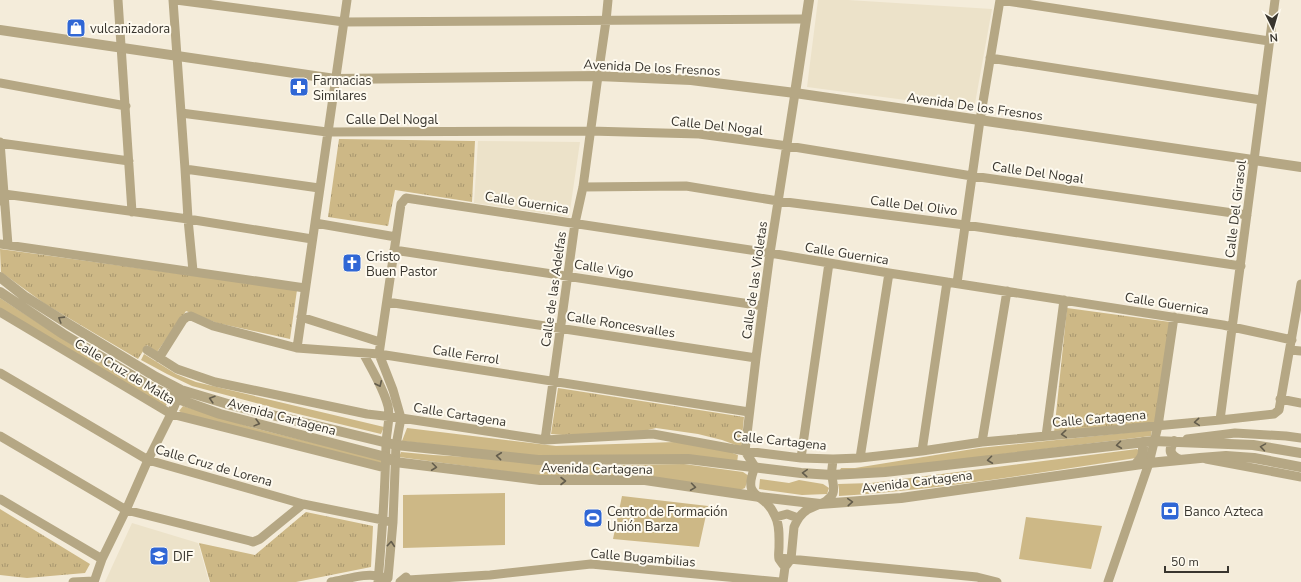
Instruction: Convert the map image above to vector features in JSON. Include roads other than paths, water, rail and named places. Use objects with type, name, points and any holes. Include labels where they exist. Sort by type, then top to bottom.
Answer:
[{"type":"street","points":[[118,0],[132,212]]},
{"type":"street","points":[[193,271],[188,219],[174,0],[344,22],[806,19]]},
{"type":"street","points":[[297,348],[347,0]]},
{"type":"street","name":"Calle de las Adelfas","points":[[545,440],[560,328],[569,276],[575,223],[583,187],[608,0]]},
{"type":"street","points":[[795,93],[809,0]]},
{"type":"street","points":[[957,283],[980,120],[1000,0],[1269,41]]},
{"type":"street","name":"Calle Del Girasol","points":[[1220,420],[1275,0]]},
{"type":"street","name":"Avenida De los Fresnos","points":[[0,30],[335,79],[598,76],[691,80],[795,93],[1301,167]]},
{"type":"street","points":[[990,58],[1262,100]]},
{"type":"street","points":[[0,83],[126,106]]},
{"type":"street","name":"Calle de las Violetas","points":[[745,451],[770,253],[788,146],[795,93]]},
{"type":"street","name":"Calle Del Nogal","points":[[181,113],[327,132],[590,131],[699,134],[788,146],[972,176],[1247,215]]},
{"type":"street","points":[[129,161],[0,143],[4,244],[305,288]]},
{"type":"street","points":[[185,169],[319,188]]},
{"type":"street","name":"Calle Del Olivo","points":[[583,187],[686,186],[778,201],[965,225],[1241,266]]},
{"type":"street","name":"Calle Guernica","points":[[396,236],[401,204],[404,199],[409,197],[1232,326],[1291,345],[1301,351]]},
{"type":"street","points":[[2,198],[188,219],[312,239]]},
{"type":"street","points":[[315,223],[396,236],[379,354],[393,390],[401,418],[386,457],[383,520],[383,580]]},
{"type":"street","name":"Calle Vigo","points":[[394,250],[763,306]]},
{"type":"street","points":[[801,458],[829,263]]},
{"type":"street","points":[[860,458],[888,273]]},
{"type":"street","name":"Avenida Cartagena","points":[[0,277],[24,296],[156,377],[179,395],[220,414],[386,457],[396,462],[540,480],[645,480],[760,497],[820,504],[901,498],[1149,463],[1200,458],[1226,456],[1254,458],[1301,466]]},
{"type":"street","points":[[922,451],[948,282]]},
{"type":"street","name":"Calle Cartagena","points":[[401,418],[545,440],[654,434],[745,451],[801,458],[833,459],[860,458],[922,451],[982,442],[1274,414],[1279,410],[1300,297],[1301,284]]},
{"type":"street","points":[[982,442],[1007,291]]},
{"type":"street","name":"Avenida Cartagena","points":[[0,292],[63,334],[147,385],[179,395],[239,407],[391,444],[538,460],[688,459],[801,473],[832,475],[885,472],[1154,441],[1253,445],[1301,453]]},
{"type":"street","points":[[1046,436],[1064,300]]},
{"type":"street","name":"Calle Roncesvalles","points":[[387,302],[756,358]]},
{"type":"street","name":"Calle Cruz de Malta","points":[[0,312],[171,414],[386,468]]},
{"type":"street","name":"Calle Ferrol","points":[[159,358],[183,320],[191,316],[213,326],[297,348],[379,354],[749,412]]},
{"type":"street","points":[[301,317],[380,342]]},
{"type":"street","points":[[1108,582],[1149,463],[1158,426],[1174,317]]},
{"type":"street","points":[[147,350],[177,369],[215,382],[366,414],[389,418],[401,418]]},
{"type":"street","points":[[363,354],[380,386],[388,407],[391,444],[396,462],[392,522],[383,580]]},
{"type":"street","name":"Calle Cruz de Lorena","points":[[0,373],[148,460],[303,504],[392,522]]},
{"type":"street","points":[[74,582],[94,581],[102,559],[179,395]]},
{"type":"street","points":[[1280,399],[1301,402]]},
{"type":"street","points":[[1180,460],[1172,454],[1170,450],[1174,441],[1235,433],[1301,438]]},
{"type":"street","points":[[0,436],[126,510],[254,542],[260,539],[303,504]]},
{"type":"street","points":[[1135,465],[1144,453],[1143,442]]},
{"type":"street","points":[[745,451],[755,467],[750,480],[751,488],[753,492],[770,506],[776,516],[779,558],[785,567]]},
{"type":"street","points":[[1200,458],[1301,477]]},
{"type":"street","points":[[781,582],[785,567],[790,559],[794,527],[798,518],[807,510],[827,500],[833,493],[833,459]]},
{"type":"street","points":[[386,468],[396,462]]},
{"type":"street","points":[[0,499],[102,559]]},
{"type":"street","points":[[776,516],[787,514],[798,518]]},
{"type":"street","points":[[779,558],[977,577],[997,582]]},
{"type":"street","name":"Calle Bugambilias","points":[[404,581],[490,575],[591,564],[781,582]]},
{"type":"street","points":[[331,582],[364,575],[383,580]]},
{"type":"place","name":"vulcanizadora","points":[[76,28]]},
{"type":"place","name":"Farmacias Similares","points":[[299,87]]},
{"type":"place","name":"Cristo Buen Pastor","points":[[352,263]]},
{"type":"place","name":"Banco Azteca","points":[[1170,511]]},
{"type":"place","name":"Centro de Formación Unión Barza","points":[[593,518]]},
{"type":"place","name":"DIF","points":[[159,556]]}]
